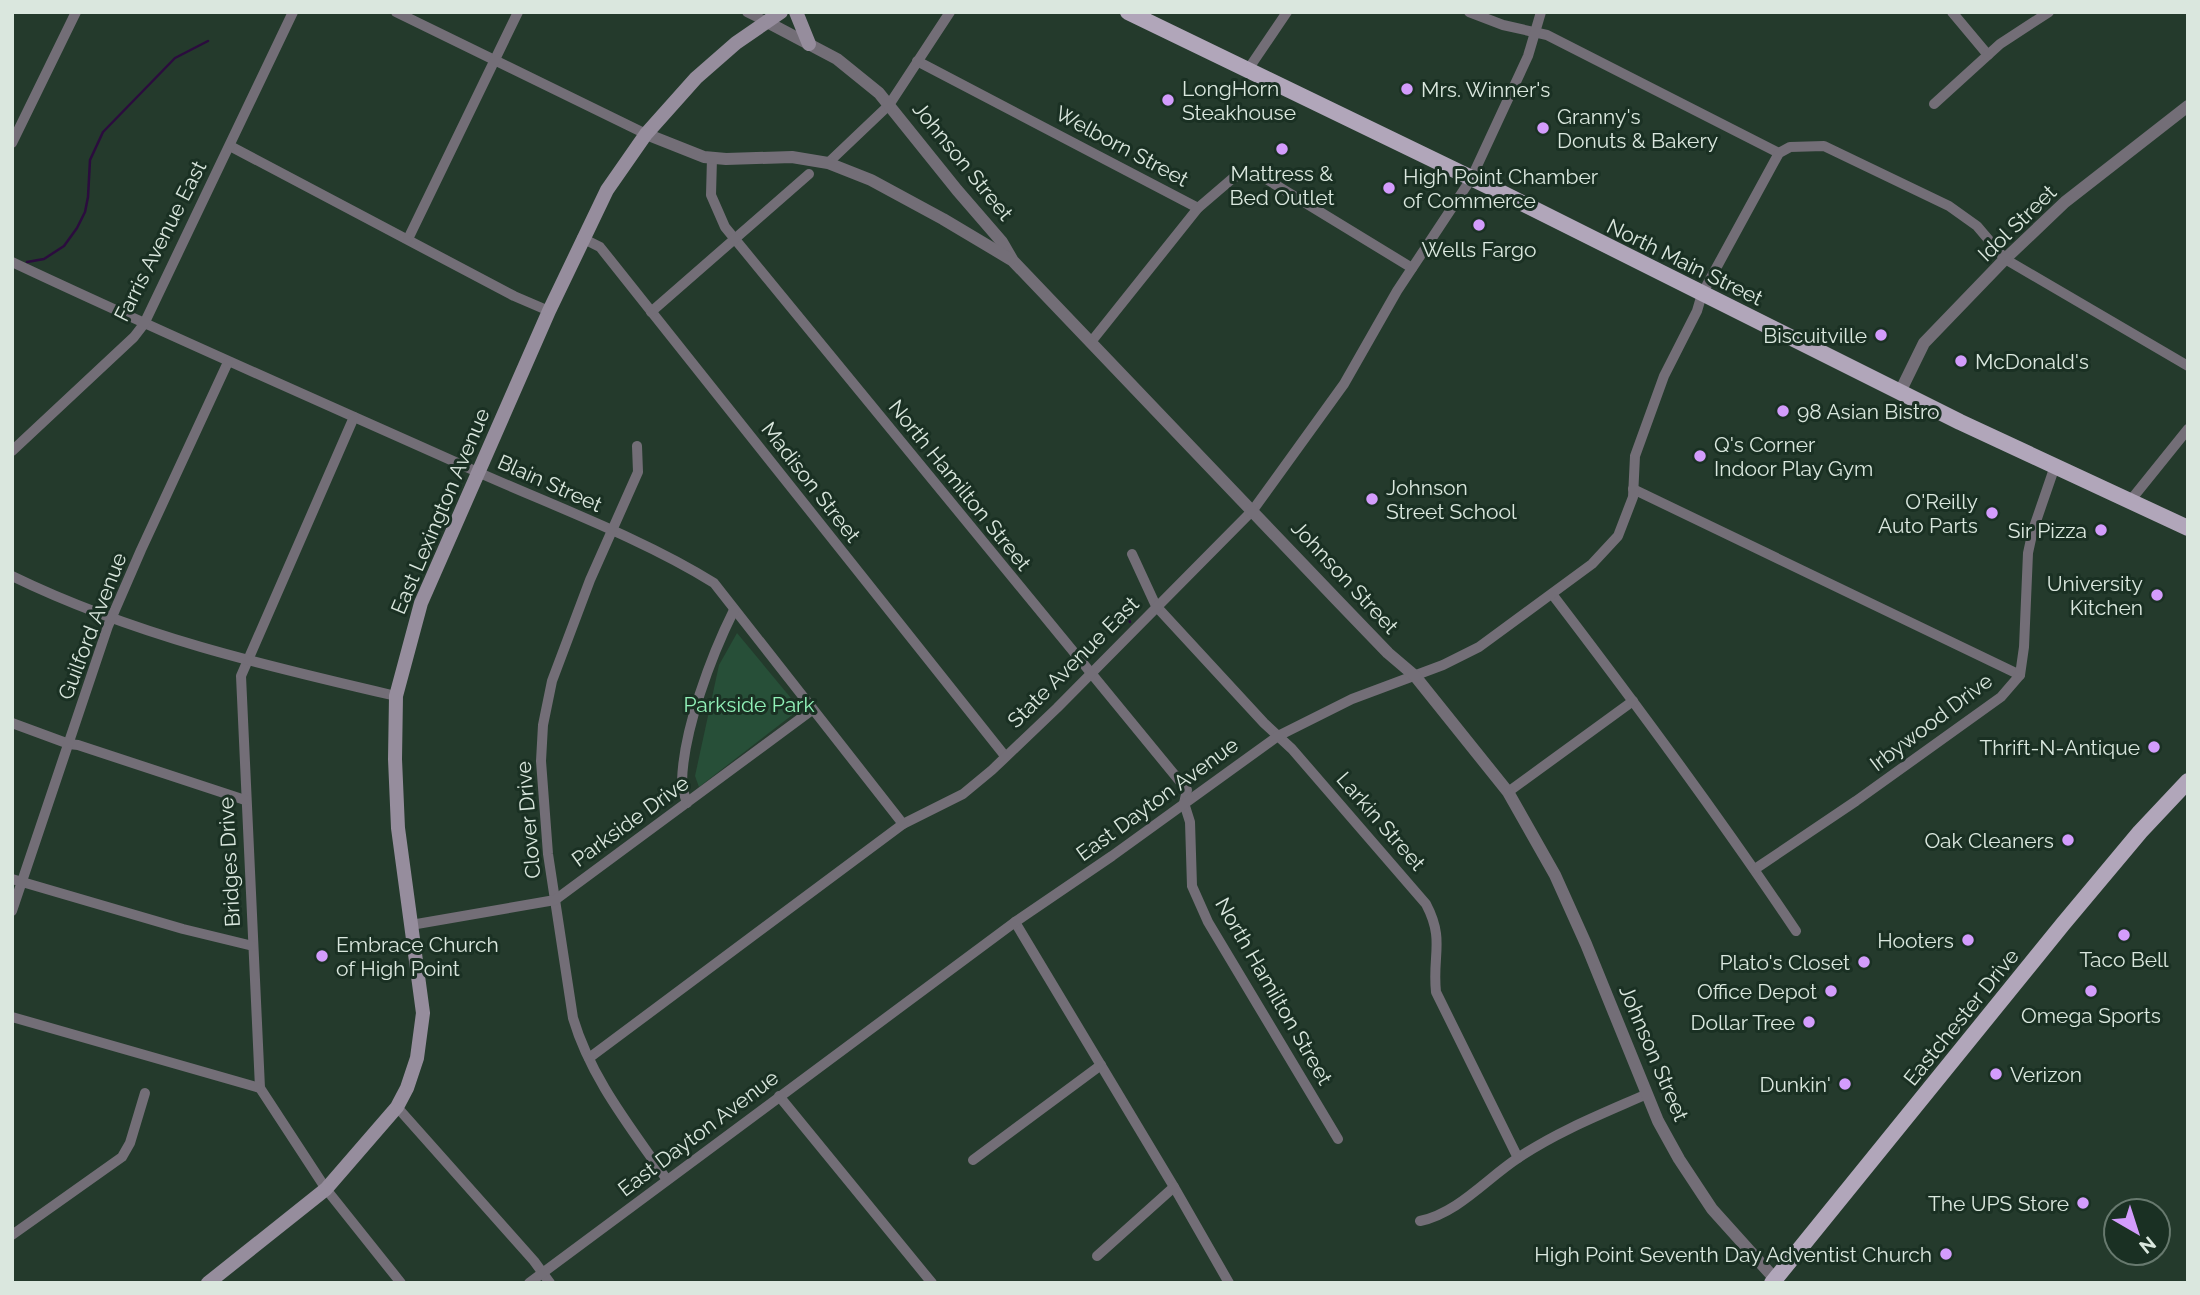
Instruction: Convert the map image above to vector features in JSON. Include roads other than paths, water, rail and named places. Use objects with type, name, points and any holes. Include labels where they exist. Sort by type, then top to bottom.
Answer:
[{"type":"main road","name":"East Lexington Avenue","points":[[208,1283],[326,1189],[397,1107],[407,1088],[417,1058],[423,1013],[398,828],[396,696],[422,603],[582,238],[607,190],[646,134],[695,78],[736,43],[781,12]]},
{"type":"main road","points":[[796,12],[809,44]]},
{"type":"main road","name":"North Main Street","points":[[1128,12],[1900,392],[2188,528]]},
{"type":"main road","name":"Eastchester Drive","points":[[1777,1282],[2063,923],[2140,832],[2188,781]]},
{"type":"street","points":[[12,143],[76,12]]},
{"type":"street","name":"Farris Avenue East","points":[[12,451],[134,337],[144,324],[293,12]]},
{"type":"street","points":[[396,12],[674,147],[712,158],[792,157],[828,163],[871,180],[1013,261]]},
{"type":"street","points":[[408,239],[518,12]]},
{"type":"street","name":"Johnson Street","points":[[747,12],[838,59],[879,93],[1002,242],[1013,261],[1388,653],[1415,676],[1508,792],[1560,887],[1668,1140],[1712,1209],[1777,1282]]},
{"type":"street","points":[[828,163],[889,105],[950,12]]},
{"type":"street","points":[[1247,71],[1287,12]]},
{"type":"street","points":[[1469,12],[1503,25],[1546,35],[1779,153],[1790,147],[1824,146],[1949,206],[1977,226],[2005,259],[2188,366]]},
{"type":"street","name":"State Avenue East","points":[[589,1058],[903,824],[963,794],[1090,673],[1253,510],[1344,384],[1412,268],[1471,179],[1528,56],[1541,12]]},
{"type":"street","points":[[1952,12],[1988,55]]},
{"type":"street","points":[[1934,104],[1988,55],[2049,12]]},
{"type":"street","name":"Welborn Street","points":[[916,61],[1198,208],[1233,178],[1245,173],[1263,177],[1412,268]]},
{"type":"street","name":"Idol Street","points":[[1900,392],[1924,343],[2005,259],[2065,202],[2188,106]]},
{"type":"street","points":[[230,146],[549,312]]},
{"type":"street","name":"East Dayton Avenue","points":[[529,1283],[1015,922],[1278,736],[1352,699],[1415,676],[1479,647],[1592,564],[1618,536],[1633,497],[1635,456],[1664,376],[1697,311],[1702,294],[1779,153]]},
{"type":"street","name":"North Hamilton Street","points":[[712,158],[711,195],[720,218],[735,239],[1187,790],[1184,803],[1190,822],[1192,886],[1208,922],[1338,1139]]},
{"type":"street","points":[[651,312],[809,174]]},
{"type":"street","points":[[1091,342],[1198,208]]},
{"type":"street","points":[[943,219],[965,223],[978,214]]},
{"type":"street","name":"Madison Street","points":[[582,238],[600,247],[1005,756]]},
{"type":"street","name":"Blain Street","points":[[12,262],[228,362],[612,532],[704,577],[713,583],[903,824]]},
{"type":"street","name":"Guilford Avenue","points":[[12,911],[18,880],[69,744],[111,618],[228,362]]},
{"type":"street","name":"Bridges Drive","points":[[260,1088],[241,676],[354,417]]},
{"type":"street","points":[[2130,501],[2188,429]]},
{"type":"street","name":"Clover Drive","points":[[637,446],[638,472],[590,580],[552,681],[543,725],[541,761],[543,806],[573,1018],[580,1041],[605,1091],[667,1180]]},
{"type":"street","name":"Irbywood Drive","points":[[1755,869],[1856,801],[2001,697],[2020,675],[2024,647],[2028,553],[2055,466]]},
{"type":"street","points":[[1633,489],[2020,675]]},
{"type":"street","name":"Larkin Street","points":[[1132,554],[1156,606],[1278,736],[1426,904],[1436,922],[1436,992],[1518,1158]]},
{"type":"street","points":[[12,576],[49,594],[111,618],[246,661],[396,696]]},
{"type":"street","points":[[1552,594],[1755,869],[1796,931]]},
{"type":"street","points":[[687,803],[682,785],[694,713],[734,610]]},
{"type":"street","points":[[1508,792],[1633,701]]},
{"type":"street","name":"Parkside Drive","points":[[411,925],[555,900],[811,709]]},
{"type":"street","points":[[12,723],[245,800]]},
{"type":"street","points":[[18,880],[253,946]]},
{"type":"street","points":[[1015,922],[1229,1283]]},
{"type":"street","points":[[12,1017],[260,1088],[326,1189],[401,1283]]},
{"type":"street","points":[[973,1160],[1101,1065]]},
{"type":"street","points":[[12,1235],[122,1157],[130,1143],[145,1093]]},
{"type":"street","points":[[1420,1221],[1446,1212],[1518,1158],[1569,1129],[1647,1094]]},
{"type":"street","points":[[779,1096],[932,1283]]},
{"type":"street","points":[[397,1107],[534,1261],[550,1283]]},
{"type":"street","points":[[1097,1256],[1174,1187]]},
{"type":"waterway","points":[[27,262],[44,259],[64,246],[77,228],[85,212],[88,197],[90,160],[103,132],[175,58],[208,41]]},
{"type":"waterway","points":[[1126,614],[1130,622]]},
{"type":"place","name":"Mrs. Winner's","points":[[1407,89]]},
{"type":"place","name":"LongHorn Steakhouse","points":[[1168,100]]},
{"type":"place","name":"Granny's Donuts & Bakery","points":[[1543,128]]},
{"type":"place","name":"Mattress & Bed Outlet","points":[[1282,149]]},
{"type":"place","name":"High Point Chamber of Commerce","points":[[1389,188]]},
{"type":"place","name":"Wells Fargo","points":[[1479,225]]},
{"type":"place","name":"Biscuitville","points":[[1881,335]]},
{"type":"place","name":"McDonald's","points":[[1961,361]]},
{"type":"place","name":"98 Asian Bistro","points":[[1783,411]]},
{"type":"place","name":"Q's Corner Indoor Play Gym","points":[[1700,456]]},
{"type":"place","name":"Johnson Street School","points":[[1372,499]]},
{"type":"place","name":"O'Reilly Auto Parts","points":[[1992,513]]},
{"type":"place","name":"Sir Pizza","points":[[2101,530]]},
{"type":"place","name":"University Kitchen","points":[[2157,595]]},
{"type":"place","name":"Thrift-N-Antique","points":[[2154,747]]},
{"type":"place","name":"Oak Cleaners","points":[[2068,840]]},
{"type":"place","name":"Taco Bell","points":[[2124,935]]},
{"type":"place","name":"Hooters","points":[[1968,940]]},
{"type":"place","name":"Embrace Church of High Point","points":[[322,956]]},
{"type":"place","name":"Plato's Closet","points":[[1864,962]]},
{"type":"place","name":"Office Depot","points":[[1831,991]]},
{"type":"place","name":"Omega Sports","points":[[2091,991]]},
{"type":"place","name":"Dollar Tree","points":[[1809,1022]]},
{"type":"place","name":"Verizon","points":[[1996,1074]]},
{"type":"place","name":"Dunkin'","points":[[1845,1084]]},
{"type":"place","name":"The UPS Store","points":[[2083,1203]]},
{"type":"place","name":"High Point Seventh Day Adventist Church","points":[[1946,1254]]},
{"type":"park label","name":"Parkside Park","points":[[749,704]]}]
